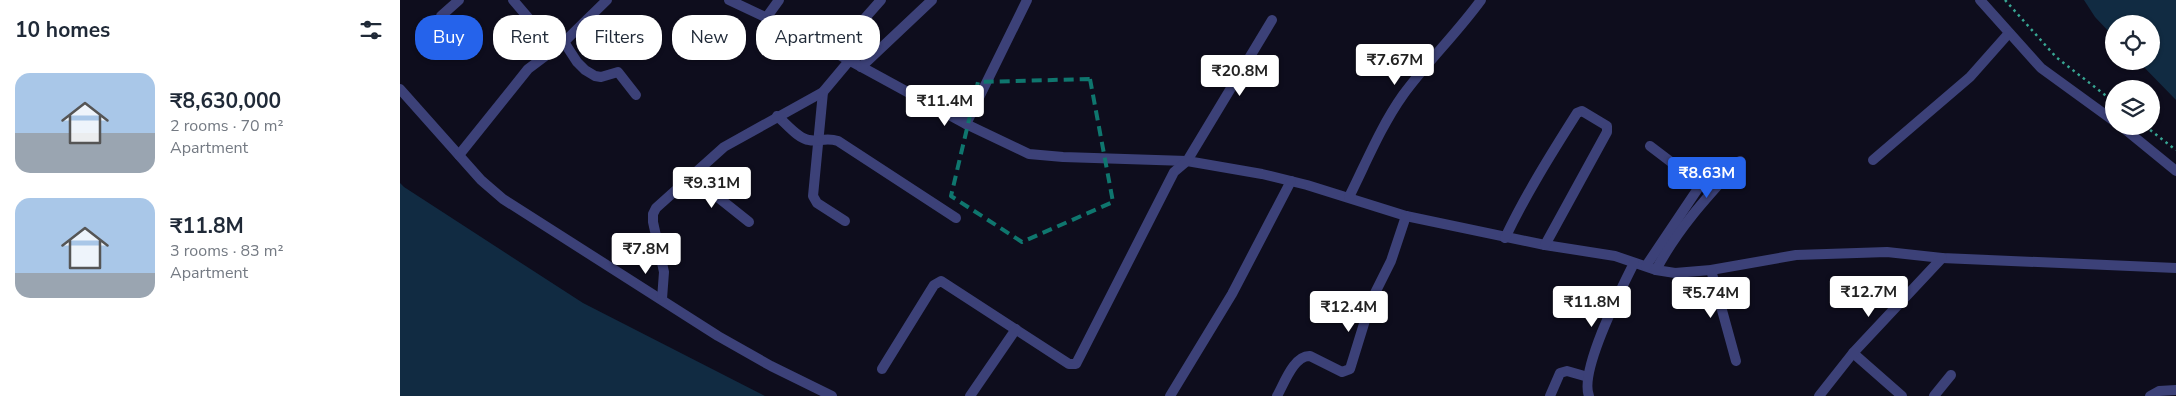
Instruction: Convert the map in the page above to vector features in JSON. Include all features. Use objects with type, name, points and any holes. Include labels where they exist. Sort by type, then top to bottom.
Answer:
[{"type":"street","points":[[441,15],[459,0]]},
{"type":"street","points":[[513,0],[526,15]]},
{"type":"street","points":[[566,40],[607,0]]},
{"type":"street","points":[[729,0],[760,15]]},
{"type":"street","points":[[768,15],[779,0]]},
{"type":"street","points":[[868,15],[881,0]]},
{"type":"street","points":[[861,67],[932,0]]},
{"type":"street","points":[[966,124],[1027,0]]},
{"type":"street","points":[[1348,197],[1391,114],[1403,96],[1481,0]]},
{"type":"street","points":[[1980,0],[2041,68],[2105,114]]},
{"type":"street","points":[[882,369],[934,285],[941,281],[1069,364],[1076,364],[1174,172],[1187,161],[1272,20]]},
{"type":"street","points":[[1873,160],[1970,77],[2009,33]]},
{"type":"street","points":[[566,45],[585,70],[601,77],[618,72],[636,95]]},
{"type":"street","points":[[459,155],[522,75],[538,60]]},
{"type":"street","points":[[662,299],[664,272],[654,232],[653,214],[656,208],[690,175],[724,147],[823,92],[849,61],[966,124],[1029,154],[1187,161],[1291,181],[1406,216],[1505,238],[1614,256],[1651,268],[1675,272],[1711,270],[1796,255],[1841,253],[1910,254],[1942,258],[2176,268]]},
{"type":"street","points":[[400,89],[481,180],[503,199],[718,336],[771,366],[832,396]]},
{"type":"street","points":[[823,92],[813,199],[846,221]]},
{"type":"street","points":[[1505,238],[1521,204],[1541,169],[1577,113],[1582,111],[1607,126],[1608,132],[1545,245]]},
{"type":"street","points":[[777,116],[802,137],[809,140],[838,141],[956,218]]},
{"type":"street","points":[[2132,135],[2176,171]]},
{"type":"street","points":[[1650,146],[1696,181],[1699,187],[1651,268]]},
{"type":"street","points":[[1651,268],[1700,203],[1740,162]]},
{"type":"street","points":[[690,175],[749,222]]},
{"type":"street","points":[[1170,396],[1232,294],[1291,181]]},
{"type":"street","points":[[1276,396],[1298,360],[1305,356],[1310,356],[1342,372],[1350,369],[1371,301],[1388,270],[1406,216]]},
{"type":"street","points":[[1819,396],[1853,353],[1942,258]]},
{"type":"street","points":[[1589,396],[1586,387],[1591,362],[1634,263]]},
{"type":"street","points":[[1711,270],[1736,362]]},
{"type":"street","points":[[970,396],[1016,329]]},
{"type":"street","points":[[1853,353],[1902,396]]},
{"type":"street","points":[[1550,396],[1560,373],[1567,371],[1588,377]]},
{"type":"street","points":[[1934,396],[1951,376]]},
{"type":"street","points":[[2150,396],[2159,391],[2176,390]]},
{"type":"path","points":[[2005,0],[2056,57],[2105,95]]},
{"type":"path","points":[[2157,135],[2176,150]]},
{"type":"highlighted area","points":[[1090,79],[1113,202],[1022,242],[951,196],[978,82]]},
{"type":"water","points":[[2084,0],[2176,0],[2176,100],[2160,84],[2160,80],[2157,80],[2147,70],[2160,70],[2160,15],[2105,15],[2105,28],[2095,17]]},
{"type":"water","points":[[400,183],[583,303],[765,396],[400,396]]}]
